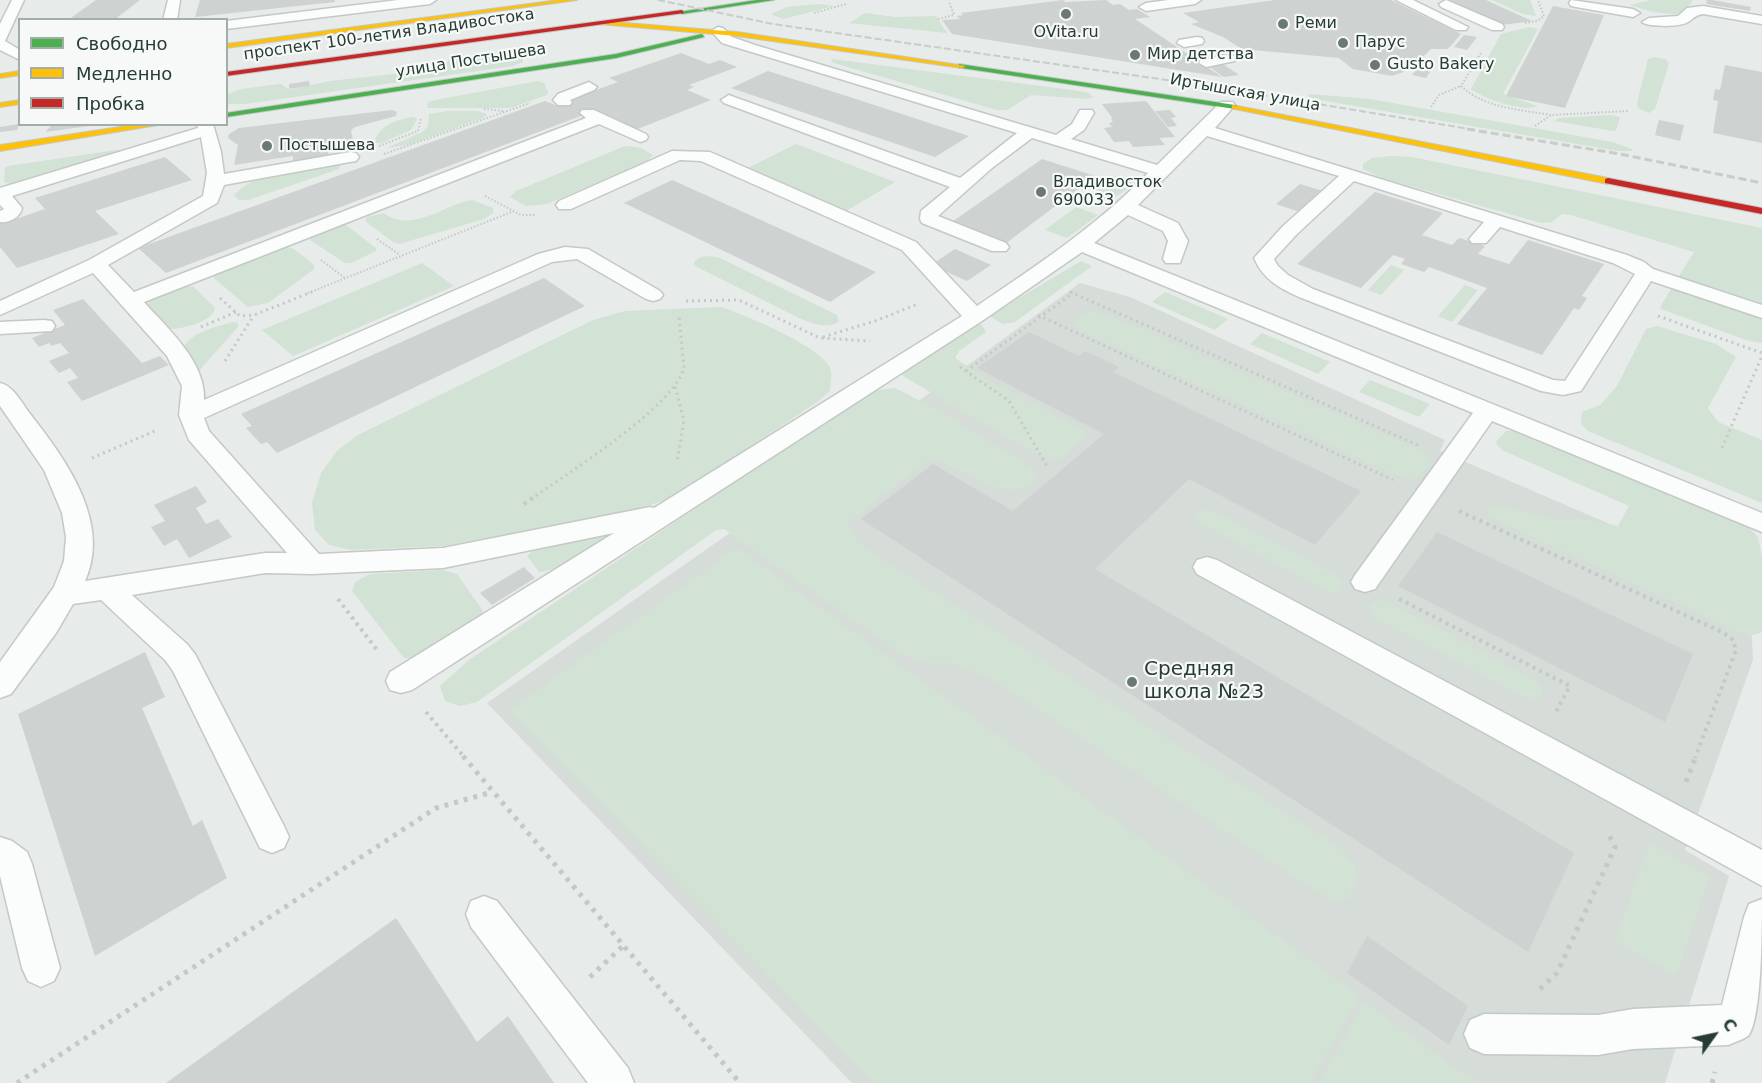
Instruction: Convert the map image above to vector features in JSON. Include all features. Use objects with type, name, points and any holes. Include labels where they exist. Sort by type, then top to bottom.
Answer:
[{"type":"main road","name":"проспект 100-летия Владивостока","points":[[228,46],[574,0]]},
{"type":"main road","name":"проспект 100-летия Владивостока","points":[[228,74],[771,0]]},
{"type":"main road","points":[[718,31],[727,15],[739,4]]},
{"type":"main road","points":[[590,10],[601,23]]},
{"type":"main road","name":"Иртышская улица","points":[[601,23],[664,25],[718,31],[1227,105],[1762,211]]},
{"type":"main road","name":"улица Постышева","points":[[228,115],[616,56],[693,39],[718,31]]},
{"type":"main road","points":[[0,76],[18,73]]},
{"type":"main road","points":[[0,105],[18,102]]},
{"type":"main road","points":[[0,148],[147,126]]},
{"type":"lane","points":[[0,38],[18,0]]},
{"type":"lane","points":[[170,18],[174,0]]},
{"type":"lane","points":[[228,25],[430,0]]},
{"type":"lane","points":[[1402,0],[1461,27]]},
{"type":"lane","points":[[1438,0],[1497,27]]},
{"type":"lane","points":[[1146,7],[1186,1]]},
{"type":"lane","points":[[1576,3],[1633,13]]},
{"type":"lane","points":[[1649,22],[1682,20],[1692,11],[1703,10],[1762,20]]},
{"type":"lane","points":[[718,31],[727,40],[750,48],[1160,171]]},
{"type":"lane","points":[[0,44],[18,56]]},
{"type":"lane","points":[[0,58],[18,57]]},
{"type":"lane","points":[[1206,63],[1230,58]]},
{"type":"lane","points":[[564,102],[561,100],[563,97],[589,87]]},
{"type":"lane","points":[[729,100],[962,185]]},
{"type":"lane","points":[[402,681],[975,316],[1080,244],[1126,207],[1227,105]]},
{"type":"lane","points":[[1059,140],[1078,127],[1086,113]]},
{"type":"lane","points":[[131,300],[593,116],[640,137]]},
{"type":"lane","points":[[0,309],[96,264],[211,199],[216,191],[217,181],[206,127],[0,194],[13,208],[12,212],[3,217]]},
{"type":"lane","points":[[1204,130],[1620,259],[1637,266],[1646,273],[1762,312]]},
{"type":"lane","points":[[999,247],[929,219],[928,215],[986,164],[1030,131]]},
{"type":"lane","points":[[565,205],[678,155],[704,156],[909,246],[975,316]]},
{"type":"lane","points":[[217,181],[350,157]]},
{"type":"lane","points":[[1351,174],[1290,230],[1264,258],[1276,278],[1306,293],[1549,386],[1563,388],[1573,386],[1646,273]]},
{"type":"lane","points":[[1126,207],[1172,227],[1178,241],[1173,259]]},
{"type":"lane","points":[[1479,239],[1497,220]]},
{"type":"lane","points":[[1080,244],[1762,523]]},
{"type":"lane","points":[[191,415],[545,258],[565,253],[581,253],[653,295]]},
{"type":"lane","points":[[96,264],[166,340],[189,375],[193,386],[191,415],[198,434],[312,564]]},
{"type":"lane","points":[[0,328],[44,326]]},
{"type":"lane","points":[[0,390],[59,473],[73,503],[80,538],[78,563],[64,595],[33,643],[0,685]]},
{"type":"lane","points":[[1365,582],[1487,410]]},
{"type":"lane","points":[[64,595],[265,563],[312,564],[443,558],[677,506]]},
{"type":"lane","points":[[1207,567],[1762,869]]},
{"type":"lane","points":[[106,588],[176,652],[184,663],[272,837]]},
{"type":"lane","points":[[0,853],[14,864],[41,968]]},
{"type":"lane","points":[[484,914],[613,1083]]},
{"type":"lane","points":[[1492,1035],[1598,1035],[1633,1029],[1728,1025],[1736,1020],[1742,1009],[1762,917]]},
{"type":"path","points":[[938,19],[954,15],[949,2]]},
{"type":"path","points":[[1431,106],[1439,95],[1461,86],[1497,27]]},
{"type":"path","points":[[1461,86],[1470,96],[1495,104],[1551,115],[1628,111]]},
{"type":"path","points":[[350,157],[399,151],[536,101]]},
{"type":"path","points":[[350,157],[418,131],[421,126],[421,111]]},
{"type":"path","points":[[1535,126],[1551,115]]},
{"type":"path","points":[[484,195],[514,212],[529,216],[565,205]]},
{"type":"path","points":[[218,296],[240,316],[245,316],[514,212]]},
{"type":"path","points":[[376,238],[401,255]]},
{"type":"path","points":[[320,259],[345,278]]},
{"type":"path","points":[[1068,290],[1451,459]]},
{"type":"path","points":[[820,338],[875,321],[949,291]]},
{"type":"path","points":[[966,370],[1073,293]]},
{"type":"path","points":[[653,295],[683,301],[739,300],[820,338],[894,343],[922,348]]},
{"type":"path","points":[[473,553],[496,526],[509,515],[633,425],[675,387],[683,376],[686,354],[678,322],[683,301]]},
{"type":"path","points":[[1626,305],[1762,354],[1722,448]]},
{"type":"path","points":[[1036,314],[1714,628],[1733,640],[1736,650],[1672,820]]},
{"type":"path","points":[[954,364],[1009,401],[1047,466]]},
{"type":"path","points":[[675,387],[684,420],[676,459],[677,506]]},
{"type":"path","points":[[59,473],[191,415]]},
{"type":"path","points":[[1365,582],[1570,686]]},
{"type":"path","points":[[461,753],[740,1083]]},
{"type":"path","points":[[17,1083],[436,807],[492,792]]},
{"type":"path","points":[[1492,1035],[1557,973],[1615,847],[1610,834],[1600,828]]},
{"type":"shaded area","name":"Средняя школа №23","points":[[1080,283],[1130,297],[1445,440],[1440,451],[1749,584],[1753,660],[1685,850],[1729,876],[1665,1083],[852,1083],[487,703],[924,397]]},
{"type":"green space","points":[[1492,0],[1530,0],[1536,16],[1523,14]]},
{"type":"green space","points":[[1651,0],[1693,0],[1681,15],[1653,12],[1630,5]]},
{"type":"green space","points":[[818,4],[834,6],[783,19],[771,14],[787,7]]},
{"type":"green space","points":[[865,13],[895,17],[936,16],[947,33],[849,23]]},
{"type":"green space","points":[[1530,27],[1538,29],[1503,94],[1537,106],[1522,107],[1503,104],[1471,89],[1501,34]]},
{"type":"green space","points":[[493,53],[523,57],[523,62],[513,66],[245,104],[228,104],[228,94],[241,89],[280,84],[290,90],[330,81],[430,70],[440,68],[450,60]]},
{"type":"green space","points":[[1654,57],[1665,59],[1669,63],[1655,109],[1649,113],[1638,108],[1637,103],[1648,59]]},
{"type":"green space","points":[[832,59],[1072,90],[1089,93],[1093,97],[1087,99],[1031,95],[1007,110],[997,110],[834,63]]},
{"type":"green space","points":[[538,81],[544,83],[547,95],[510,108],[427,108],[428,102],[435,100]]},
{"type":"green space","points":[[1309,94],[1370,99],[1612,142],[1633,151],[1618,151],[1314,99],[1308,96]]},
{"type":"green space","points":[[448,111],[477,111],[487,114],[485,117],[408,145],[387,148],[422,132],[428,126],[429,114]]},
{"type":"green space","points":[[1610,115],[1620,117],[1614,131],[1554,121],[1559,118]]},
{"type":"green space","points":[[414,117],[417,119],[411,130],[381,143],[375,143],[384,127],[402,119]]},
{"type":"green space","points":[[796,144],[895,182],[846,211],[746,169]]},
{"type":"green space","points":[[625,146],[641,148],[653,155],[647,161],[547,204],[526,206],[510,197],[516,191]]},
{"type":"green space","points":[[127,150],[17,186],[4,182],[5,168],[8,166]]},
{"type":"green space","points":[[1412,157],[1762,228],[1762,343],[1749,341],[1661,309],[1660,307],[1694,252],[1571,215],[1562,214],[1552,222],[1541,223],[1382,178],[1363,169],[1363,164],[1372,158]]},
{"type":"green space","points":[[332,163],[340,165],[339,169],[248,200],[239,200],[234,195],[255,180],[267,175]]},
{"type":"green space","points":[[1114,176],[1135,183],[1113,198],[1101,200],[1087,197]]},
{"type":"green space","points":[[472,200],[493,208],[493,213],[484,219],[399,244],[365,221],[367,217],[384,213],[394,219],[405,221],[416,219]]},
{"type":"green space","points":[[1076,207],[1098,215],[1067,238],[1045,230]]},
{"type":"green space","points":[[340,224],[346,225],[376,248],[376,251],[351,263],[345,263],[310,240],[311,236]]},
{"type":"green space","points":[[278,248],[294,249],[314,265],[314,269],[268,303],[248,307],[214,278],[214,273]]},
{"type":"green space","points":[[701,257],[720,258],[837,315],[839,322],[825,325],[801,319],[695,266],[694,262]]},
{"type":"green space","points":[[1081,261],[1092,266],[1015,322],[1003,324],[989,316]]},
{"type":"green space","points":[[422,263],[454,286],[293,356],[262,330]]},
{"type":"green space","points":[[1391,265],[1404,270],[1381,295],[1368,290]]},
{"type":"green space","points":[[1465,285],[1478,290],[1452,322],[1438,316]]},
{"type":"green space","points":[[184,286],[194,287],[215,308],[213,313],[203,321],[169,329],[149,306],[148,301],[154,296]]},
{"type":"green space","points":[[1165,292],[1228,319],[1215,330],[1152,302]]},
{"type":"green space","points":[[721,307],[781,332],[813,351],[831,370],[830,391],[690,487],[648,506],[443,546],[352,550],[329,545],[315,530],[312,503],[321,473],[337,451],[358,435],[593,320],[625,311]]},
{"type":"green space","points":[[1088,310],[1123,321],[1427,453],[1432,459],[1430,466],[1415,480],[1400,477],[1079,330],[1076,326],[1078,318]]},
{"type":"green space","points":[[233,322],[238,323],[238,327],[196,374],[184,348],[187,343],[197,334]]},
{"type":"green space","points":[[977,324],[982,325],[986,332],[959,351],[955,358],[991,382],[1083,429],[1086,434],[1058,460],[1039,456],[903,376],[901,372]]},
{"type":"green space","points":[[1657,326],[1716,344],[1736,357],[1708,408],[1718,422],[1762,440],[1762,503],[1588,431],[1581,424],[1582,412],[1600,405],[1617,386],[1646,329]]},
{"type":"green space","points":[[1262,333],[1330,362],[1318,374],[1250,344]]},
{"type":"green space","points":[[1370,380],[1430,404],[1419,417],[1359,392]]},
{"type":"green space","points":[[895,388],[940,411],[1035,470],[1036,479],[1030,486],[1019,490],[1007,490],[985,483],[942,462],[928,461],[847,523],[854,537],[870,552],[1338,846],[1354,863],[1357,883],[1348,899],[1332,901],[990,678],[951,663],[926,663],[900,653],[724,529],[716,530],[477,702],[460,706],[445,701],[440,686],[469,660],[871,391]]},
{"type":"green space","points":[[1506,431],[1512,431],[1749,528],[1758,537],[1762,558],[1762,632],[1752,635],[1741,633],[1489,517],[1487,510],[1497,505],[1553,519],[1580,519],[1618,526],[1629,506],[1504,451],[1496,441]]},
{"type":"green space","points":[[1204,509],[1214,511],[1333,573],[1343,583],[1340,591],[1328,592],[1198,522],[1195,514]]},
{"type":"green space","points":[[603,534],[613,534],[578,558],[549,570],[539,572],[527,556],[534,550]]},
{"type":"green space","points":[[737,548],[1360,996],[1310,1083],[875,1083],[509,710]]},
{"type":"green space","points":[[443,570],[457,574],[483,611],[480,623],[421,658],[404,658],[352,591],[355,582],[370,574]]},
{"type":"green space","points":[[1376,600],[1388,603],[1530,677],[1543,688],[1541,698],[1528,699],[1372,616],[1368,606]]},
{"type":"green space","points":[[1650,843],[1709,877],[1676,976],[1615,940]]},
{"type":"green space","points":[[1364,1002],[1477,1083],[1319,1083]]},
{"type":"building","points":[[96,0],[140,0],[117,18],[71,18]]},
{"type":"building","points":[[200,0],[335,0],[335,2],[195,17]]},
{"type":"building","name":"Мир детства","points":[[1063,0],[1065,2],[1106,0],[1113,5],[1120,4],[1129,10],[1137,9],[1150,17],[1135,19],[1222,77],[952,34],[942,20],[960,19],[957,16],[963,15],[961,13]]},
{"type":"building","name":"Парус","points":[[1275,0],[1391,0],[1461,34],[1448,49],[1431,49],[1409,70],[1392,76],[1353,69],[1339,58],[1242,49],[1223,37],[1191,24],[1199,22],[1183,13]]},
{"type":"building","points":[[1449,0],[1486,0],[1532,21],[1502,25]]},
{"type":"building","points":[[1707,0],[1751,7],[1750,11],[1706,4]]},
{"type":"building","points":[[1553,6],[1604,15],[1565,108],[1506,96]]},
{"type":"building","points":[[1464,35],[1477,37],[1467,50],[1454,47]]},
{"type":"building","points":[[681,53],[709,64],[720,60],[737,67],[689,85],[694,87],[687,90],[711,100],[635,130],[594,111],[166,273],[138,248],[545,101],[555,105],[618,82],[609,78]]},
{"type":"building","points":[[1223,64],[1239,75],[1224,77],[1208,66]]},
{"type":"building","points":[[1420,65],[1433,67],[1426,78],[1412,75]]},
{"type":"building","points":[[1725,65],[1762,72],[1762,143],[1713,133],[1718,101],[1713,100],[1715,89],[1720,90]]},
{"type":"building","points":[[768,71],[969,136],[935,157],[731,88]]},
{"type":"building","points":[[309,81],[310,86],[289,89],[289,84]]},
{"type":"building","points":[[1146,101],[1175,137],[1159,138],[1165,145],[1133,147],[1129,141],[1114,142],[1104,128],[1112,127],[1109,123],[1113,122],[1111,119],[1113,119],[1102,104]]},
{"type":"building","points":[[392,110],[397,112],[396,116],[351,130],[354,146],[328,150],[329,158],[293,164],[293,156],[234,165],[238,145],[228,138],[229,134],[239,128]]},
{"type":"building","points":[[1170,110],[1176,117],[1171,118],[1177,126],[1168,127],[1155,111]]},
{"type":"building","points":[[1659,120],[1684,125],[1680,141],[1655,135]]},
{"type":"building","points":[[18,124],[18,126],[17,130],[0,132],[0,127]]},
{"type":"building","points":[[51,126],[89,126],[45,132]]},
{"type":"building","points":[[165,157],[192,180],[95,211],[119,234],[17,268],[0,247],[0,214],[7,222],[45,209],[35,198]]},
{"type":"building","points":[[1042,159],[1095,176],[1005,244],[949,224]]},
{"type":"building","points":[[672,180],[876,272],[830,302],[624,203]]},
{"type":"building","points":[[1300,184],[1323,191],[1300,212],[1276,204]]},
{"type":"building","points":[[1375,192],[1443,213],[1422,235],[1452,245],[1459,238],[1485,246],[1478,254],[1509,264],[1528,240],[1604,264],[1582,296],[1587,298],[1579,310],[1574,308],[1542,355],[1457,324],[1487,288],[1429,267],[1424,272],[1401,264],[1405,259],[1393,255],[1361,288],[1297,264]]},
{"type":"building","points":[[955,249],[991,265],[967,281],[931,265]]},
{"type":"building","points":[[544,278],[585,306],[277,453],[267,442],[261,444],[246,428],[252,426],[241,414]]},
{"type":"building","points":[[83,299],[142,363],[160,356],[169,365],[82,401],[67,382],[78,378],[70,368],[59,373],[49,361],[69,353],[60,343],[51,346],[49,343],[39,347],[32,338],[65,325],[53,310]]},
{"type":"building","points":[[1029,332],[1079,356],[1085,351],[1119,367],[1113,372],[1361,491],[1315,545],[1189,479],[1095,569],[1574,853],[1528,952],[861,519],[933,464],[1013,511],[1104,434],[977,368]]},
{"type":"building","points":[[196,486],[207,502],[196,508],[206,524],[218,519],[232,537],[189,558],[177,539],[164,546],[151,527],[165,521],[154,505]]},
{"type":"building","points":[[1437,532],[1693,654],[1665,722],[1398,586]]},
{"type":"building","points":[[524,567],[535,578],[492,605],[480,593]]},
{"type":"building","points":[[145,652],[165,697],[142,708],[193,826],[202,820],[227,878],[95,956],[18,714]]},
{"type":"building","points":[[396,918],[477,1042],[508,1016],[554,1083],[166,1083]]},
{"type":"building","points":[[1367,936],[1468,1006],[1449,1045],[1347,973]]},
{"type":"railway","points":[[658,0],[773,24],[1202,85],[1476,130]]},
{"type":"railway","points":[[1467,129],[1620,154],[1762,183]]},
{"type":"traffic: fast","points":[[682,12],[771,0]]},
{"type":"traffic: fast","points":[[228,115],[616,56],[702,36]]},
{"type":"traffic: fast","points":[[962,66],[1235,107]]},
{"type":"traffic: slow","points":[[228,46],[574,0]]},
{"type":"traffic: slow","points":[[601,23],[737,34],[962,66]]},
{"type":"traffic: slow","points":[[0,76],[18,73]]},
{"type":"traffic: slow","points":[[0,105],[18,102]]},
{"type":"traffic: slow","points":[[1235,107],[1608,181]]},
{"type":"traffic: slow","points":[[0,148],[147,126]]},
{"type":"traffic: jam","points":[[228,74],[682,12]]},
{"type":"traffic: jam","points":[[1608,181],[1762,211]]},
{"type":"place","name":"OVita.ru","points":[[1066,14]]},
{"type":"place","name":"Реми","points":[[1283,24]]},
{"type":"place","name":"Парус","points":[[1343,43]]},
{"type":"place","name":"Мир детства","points":[[1135,55]]},
{"type":"place","name":"Gusto Bakery","points":[[1375,65]]},
{"type":"place","name":"Постышева","points":[[267,146]]},
{"type":"place","name":"Владивосток 690033","points":[[1041,192]]},
{"type":"place","name":"Средняя школа №23","points":[[1132,682]]}]
